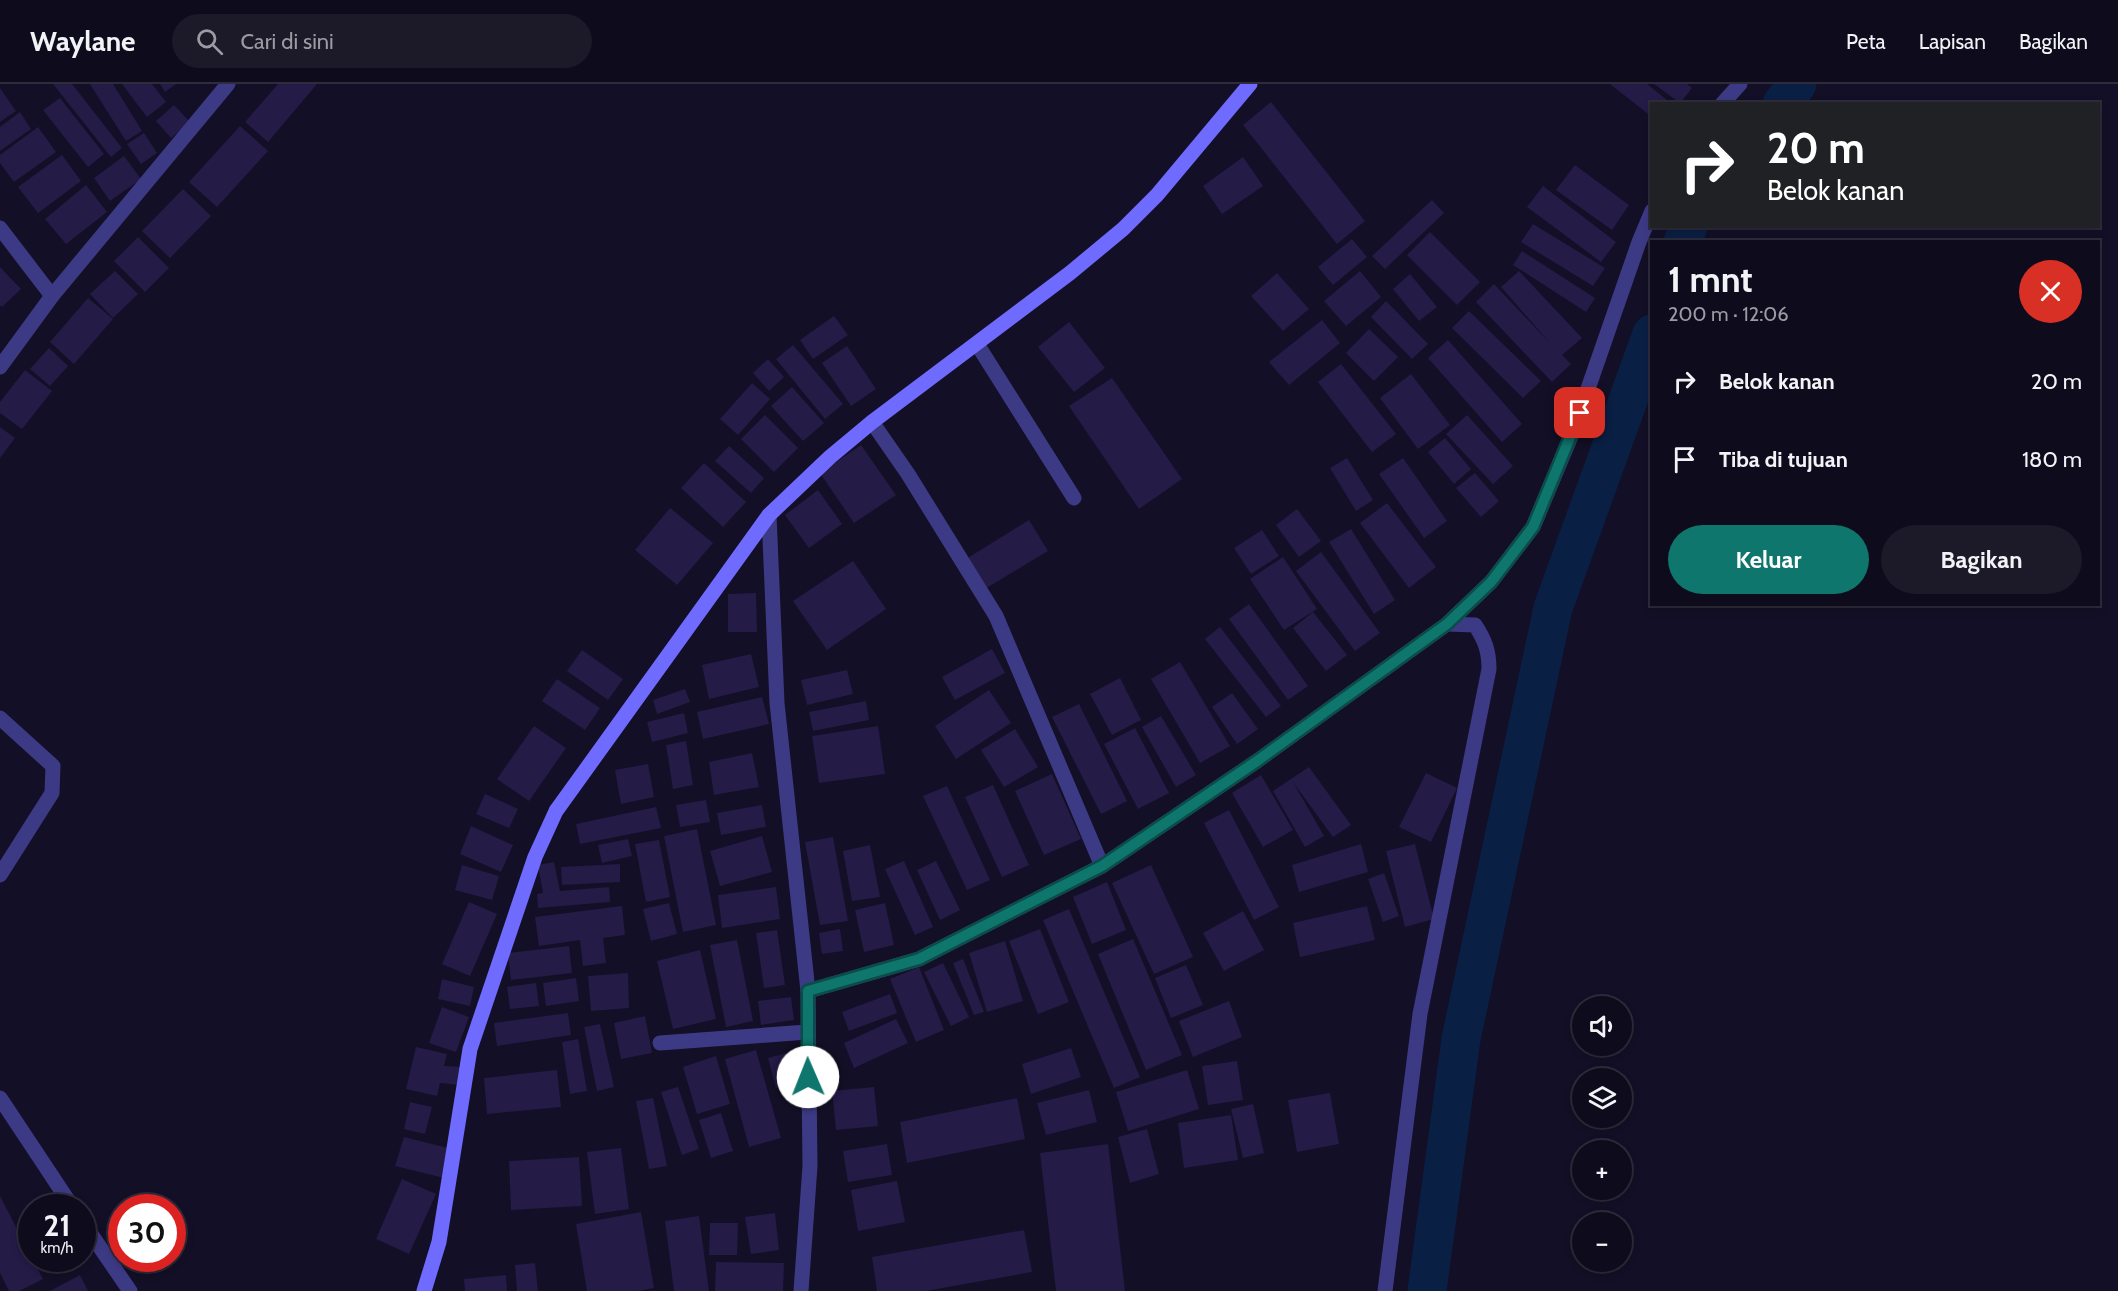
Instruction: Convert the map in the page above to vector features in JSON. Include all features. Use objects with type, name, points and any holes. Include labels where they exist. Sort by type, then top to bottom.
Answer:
[{"type":"street","points":[[0,367],[52,296],[228,84]]},
{"type":"street","points":[[424,1291],[439,1242],[470,1049],[535,857],[556,811],[769,515],[830,457],[872,422],[1070,273],[1123,229],[1157,195],[1250,84]]},
{"type":"street","points":[[1724,102],[1740,84]]},
{"type":"street","points":[[808,991],[919,959],[1102,866],[1257,761],[1447,624],[1491,582],[1533,527],[1574,429],[1650,216]]},
{"type":"street","points":[[0,228],[52,296]]},
{"type":"street","points":[[977,344],[1074,498]]},
{"type":"street","points":[[872,422],[908,474],[996,616],[1102,866]]},
{"type":"street","points":[[769,515],[777,703],[808,991],[810,1166],[801,1291]]},
{"type":"street","points":[[1385,1291],[1420,1014],[1489,669],[1489,655],[1484,639],[1475,625],[1447,624]]},
{"type":"street","points":[[0,718],[53,766],[52,794],[0,875]]},
{"type":"street","points":[[660,1043],[807,1032]]},
{"type":"street","points":[[0,1098],[65,1194]]},
{"type":"street","points":[[96,1241],[130,1291]]},
{"type":"building","points":[[53,84],[72,84],[122,148],[111,157]]},
{"type":"building","points":[[90,84],[113,84],[142,131],[126,141]]},
{"type":"building","points":[[122,84],[152,84],[166,102],[147,117]]},
{"type":"building","points":[[160,84],[176,84],[165,92]]},
{"type":"building","points":[[278,84],[317,84],[268,142],[245,122]]},
{"type":"building","points":[[1610,84],[1647,84],[1670,102],[1650,102],[1650,115]]},
{"type":"building","points":[[1654,84],[1687,84],[1692,88],[1679,102]]},
{"type":"building","points":[[0,88],[16,111],[0,122]]},
{"type":"building","points":[[60,98],[104,154],[88,167],[43,110]]},
{"type":"building","points":[[1271,102],[1365,221],[1337,244],[1243,125]]},
{"type":"building","points":[[174,105],[190,122],[171,138],[156,121]]},
{"type":"building","points":[[20,112],[31,129],[0,151],[0,127]]},
{"type":"building","points":[[240,126],[268,151],[217,207],[189,182]]},
{"type":"building","points":[[38,127],[56,152],[14,182],[0,163],[0,155]]},
{"type":"building","points":[[144,133],[157,153],[141,164],[127,144]]},
{"type":"building","points":[[62,155],[81,181],[38,213],[18,187]]},
{"type":"building","points":[[124,156],[141,179],[110,201],[94,178]]},
{"type":"building","points":[[1243,157],[1263,186],[1222,214],[1203,186]]},
{"type":"building","points":[[1575,165],[1629,205],[1612,230],[1556,190]]},
{"type":"building","points":[[86,185],[107,212],[66,244],[45,219]]},
{"type":"building","points":[[1543,186],[1616,242],[1601,262],[1527,207]]},
{"type":"building","points":[[183,189],[211,216],[170,258],[142,231]]},
{"type":"building","points":[[1432,200],[1444,213],[1385,269],[1372,256]]},
{"type":"building","points":[[1533,224],[1605,268],[1593,286],[1521,242]]},
{"type":"building","points":[[1430,232],[1480,282],[1457,305],[1407,255]]},
{"type":"building","points":[[138,237],[169,268],[145,292],[114,261]]},
{"type":"building","points":[[1352,239],[1367,257],[1333,285],[1318,267]]},
{"type":"building","points":[[1522,251],[1595,298],[1586,312],[1513,265]]},
{"type":"building","points":[[0,267],[21,289],[2,307],[0,305]]},
{"type":"building","points":[[115,271],[138,294],[113,318],[90,294]]},
{"type":"building","points":[[1360,271],[1381,297],[1346,326],[1324,301]]},
{"type":"building","points":[[1519,271],[1582,338],[1562,355],[1571,364],[1552,382],[1476,302],[1494,284],[1549,342],[1501,287]]},
{"type":"building","points":[[1277,273],[1309,309],[1283,331],[1251,296]]},
{"type":"building","points":[[1410,274],[1437,307],[1419,321],[1393,289]]},
{"type":"building","points":[[88,298],[113,319],[74,364],[50,342]]},
{"type":"building","points":[[1386,301],[1428,344],[1412,359],[1371,317]]},
{"type":"building","points":[[1469,311],[1541,381],[1523,398],[1452,328]]},
{"type":"building","points":[[834,316],[848,335],[813,359],[800,340]]},
{"type":"building","points":[[1322,320],[1340,343],[1289,385],[1269,362]]},
{"type":"building","points":[[1069,322],[1105,368],[1074,392],[1038,347]]},
{"type":"building","points":[[1369,329],[1398,357],[1374,381],[1346,353]]},
{"type":"building","points":[[1448,340],[1522,424],[1502,442],[1428,358]]},
{"type":"building","points":[[793,345],[843,404],[825,419],[776,359]]},
{"type":"building","points":[[847,346],[876,389],[851,406],[822,363]]},
{"type":"building","points":[[49,348],[68,366],[50,386],[30,369]]},
{"type":"building","points":[[768,359],[784,377],[769,391],[753,373]]},
{"type":"building","points":[[1341,364],[1396,434],[1372,452],[1318,382]]},
{"type":"building","points":[[25,370],[52,391],[22,429],[0,413],[0,402]]},
{"type":"building","points":[[1411,374],[1450,425],[1418,449],[1380,398]]},
{"type":"building","points":[[1112,378],[1182,479],[1139,509],[1069,406]]},
{"type":"building","points":[[752,383],[770,399],[738,435],[720,419]]},
{"type":"building","points":[[792,387],[824,423],[803,441],[771,406]]},
{"type":"building","points":[[765,415],[798,448],[774,472],[741,439]]},
{"type":"building","points":[[1467,415],[1513,466],[1493,484],[1446,434]]},
{"type":"building","points":[[0,427],[15,438],[0,458]]},
{"type":"building","points":[[1445,438],[1471,469],[1454,484],[1428,452]]},
{"type":"building","points":[[861,445],[896,495],[854,523],[820,473]]},
{"type":"building","points":[[729,446],[764,478],[751,493],[715,461]]},
{"type":"building","points":[[1347,458],[1373,500],[1356,511],[1330,468]]},
{"type":"building","points":[[1403,458],[1447,521],[1424,538],[1379,474]]},
{"type":"building","points":[[704,463],[746,502],[723,527],[681,488]]},
{"type":"building","points":[[1475,473],[1499,501],[1481,517],[1456,488]]},
{"type":"building","points":[[818,490],[842,524],[809,548],[785,515]]},
{"type":"building","points":[[1387,503],[1436,567],[1409,588],[1360,523]]},
{"type":"building","points":[[670,508],[713,543],[677,585],[635,550]]},
{"type":"building","points":[[1297,509],[1321,541],[1299,557],[1276,525]]},
{"type":"building","points":[[1029,520],[1048,551],[985,589],[966,559]]},
{"type":"building","points":[[1351,529],[1395,600],[1374,614],[1329,542]]},
{"type":"building","points":[[1262,530],[1279,556],[1251,574],[1234,548]]},
{"type":"building","points":[[1321,552],[1380,633],[1355,651],[1296,571]]},
{"type":"building","points":[[1283,557],[1317,609],[1284,630],[1250,579]]},
{"type":"building","points":[[853,561],[886,609],[827,650],[793,601]]},
{"type":"building","points":[[756,593],[757,632],[728,632],[728,594]]},
{"type":"building","points":[[1249,604],[1308,686],[1288,700],[1229,619]]},
{"type":"building","points":[[1313,612],[1347,655],[1326,671],[1293,628]]},
{"type":"building","points":[[1220,627],[1281,706],[1266,717],[1205,639]]},
{"type":"building","points":[[992,649],[1005,673],[955,700],[942,677]]},
{"type":"building","points":[[582,650],[623,679],[608,700],[567,671]]},
{"type":"building","points":[[751,654],[759,687],[709,699],[702,665]]},
{"type":"building","points":[[1180,662],[1230,746],[1200,763],[1151,679]]},
{"type":"building","points":[[847,670],[853,694],[807,705],[801,680]]},
{"type":"building","points":[[1120,678],[1141,720],[1112,735],[1090,694]]},
{"type":"building","points":[[557,679],[600,708],[585,730],[542,701]]},
{"type":"building","points":[[685,689],[690,702],[657,714],[653,700]]},
{"type":"building","points":[[989,690],[1011,723],[956,759],[935,726]]},
{"type":"building","points":[[1232,693],[1258,729],[1237,744],[1212,707]]},
{"type":"building","points":[[762,697],[769,724],[703,739],[697,712]]},
{"type":"building","points":[[866,701],[869,720],[813,731],[809,712]]},
{"type":"building","points":[[1079,704],[1127,801],[1101,814],[1052,717]]},
{"type":"building","points":[[684,713],[688,733],[652,742],[647,722]]},
{"type":"building","points":[[1161,716],[1196,775],[1176,787],[1142,727]]},
{"type":"building","points":[[534,726],[566,748],[529,801],[497,779]]},
{"type":"building","points":[[878,726],[885,774],[819,783],[812,736]]},
{"type":"building","points":[[1135,728],[1169,793],[1138,809],[1104,744]]},
{"type":"building","points":[[1015,729],[1038,767],[1004,787],[981,750]]},
{"type":"building","points":[[686,741],[693,785],[673,789],[666,745]]},
{"type":"building","points":[[752,753],[759,787],[714,795],[709,762]]},
{"type":"building","points":[[648,764],[654,797],[621,804],[615,770]]},
{"type":"building","points":[[1309,767],[1351,825],[1333,837],[1293,782],[1324,836],[1305,847],[1273,791]]},
{"type":"building","points":[[1426,773],[1457,788],[1431,842],[1399,827]]},
{"type":"building","points":[[1052,774],[1081,839],[1044,855],[1015,791]]},
{"type":"building","points":[[1261,775],[1293,830],[1263,847],[1232,793]]},
{"type":"building","points":[[993,785],[1029,865],[1002,877],[965,797]]},
{"type":"building","points":[[947,786],[990,880],[967,890],[923,796]]},
{"type":"building","points":[[485,794],[518,809],[509,828],[476,814]]},
{"type":"building","points":[[706,800],[710,822],[680,827],[676,805]]},
{"type":"building","points":[[762,805],[766,827],[721,835],[717,813]]},
{"type":"building","points":[[656,807],[661,828],[580,844],[576,824]]},
{"type":"building","points":[[1229,810],[1279,907],[1254,920],[1204,823]]},
{"type":"building","points":[[471,826],[513,845],[501,872],[460,854]]},
{"type":"building","points":[[697,829],[716,925],[683,932],[664,836]]},
{"type":"building","points":[[762,836],[772,872],[720,886],[710,851]]},
{"type":"building","points":[[833,837],[848,921],[820,925],[805,842]]},
{"type":"building","points":[[628,839],[632,856],[602,863],[598,845]]},
{"type":"building","points":[[659,840],[670,897],[646,902],[635,844]]},
{"type":"building","points":[[1361,844],[1368,872],[1299,892],[1292,865]]},
{"type":"building","points":[[1415,844],[1434,919],[1405,927],[1386,851]]},
{"type":"building","points":[[870,845],[880,897],[852,901],[843,851]]},
{"type":"building","points":[[904,861],[933,927],[915,935],[885,869]]},
{"type":"building","points":[[936,861],[960,910],[940,920],[917,870]]},
{"type":"building","points":[[554,862],[560,891],[609,887],[610,902],[538,908],[537,894],[543,893],[538,865]]},
{"type":"building","points":[[620,864],[620,882],[562,885],[561,867]]},
{"type":"building","points":[[462,865],[499,876],[492,900],[455,890]]},
{"type":"building","points":[[1151,865],[1193,957],[1154,974],[1112,883]]},
{"type":"building","points":[[1384,873],[1399,916],[1383,922],[1368,879]]},
{"type":"building","points":[[1107,882],[1126,930],[1092,944],[1073,897]]},
{"type":"building","points":[[776,887],[780,919],[722,928],[718,895]]},
{"type":"building","points":[[469,902],[497,914],[470,976],[442,964]]},
{"type":"building","points":[[669,903],[677,934],[651,941],[643,909]]},
{"type":"building","points":[[885,903],[894,945],[864,952],[855,910]]},
{"type":"building","points":[[622,906],[625,935],[603,938],[606,963],[583,966],[580,940],[539,946],[535,917]]},
{"type":"building","points":[[1367,906],[1375,940],[1300,957],[1293,923]]},
{"type":"building","points":[[1069,909],[1140,1077],[1114,1088],[1043,920]]},
{"type":"building","points":[[1243,911],[1264,950],[1224,971],[1203,933]]},
{"type":"building","points":[[840,929],[843,951],[822,954],[819,933]]},
{"type":"building","points":[[1040,929],[1069,1002],[1038,1014],[1009,941]]},
{"type":"building","points":[[777,930],[785,985],[764,988],[756,933]]},
{"type":"building","points":[[1133,939],[1182,1055],[1146,1070],[1098,954]]},
{"type":"building","points":[[737,940],[753,1021],[726,1027],[710,945]]},
{"type":"building","points":[[1005,941],[1023,1001],[987,1012],[969,953]]},
{"type":"building","points":[[569,946],[572,973],[511,980],[508,953]]},
{"type":"building","points":[[700,950],[716,1019],[673,1029],[657,961]]},
{"type":"building","points":[[963,959],[984,1012],[974,1015],[953,963]]},
{"type":"building","points":[[943,963],[969,1017],[951,1026],[924,972]]},
{"type":"building","points":[[1186,965],[1203,1005],[1171,1018],[1155,978]]},
{"type":"building","points":[[919,967],[944,1030],[916,1042],[890,979]]},
{"type":"building","points":[[628,973],[629,1008],[591,1011],[588,976]]},
{"type":"building","points":[[576,978],[579,1001],[546,1006],[543,983]]},
{"type":"building","points":[[442,979],[474,987],[470,1006],[438,999]]},
{"type":"building","points":[[536,983],[539,1006],[510,1009],[507,987]]},
{"type":"building","points":[[890,994],[897,1013],[849,1031],[842,1012]]},
{"type":"building","points":[[791,997],[794,1020],[761,1025],[758,1001]]},
{"type":"building","points":[[1229,1001],[1242,1037],[1193,1057],[1179,1021]]},
{"type":"building","points":[[442,1007],[469,1017],[456,1052],[429,1043]]},
{"type":"building","points":[[568,1013],[571,1035],[497,1046],[494,1023]]},
{"type":"building","points":[[645,1016],[652,1053],[621,1059],[614,1023]]},
{"type":"building","points":[[896,1019],[908,1043],[854,1068],[844,1043]]},
{"type":"building","points":[[600,1024],[614,1087],[597,1091],[584,1027]]},
{"type":"building","points":[[578,1039],[587,1091],[570,1094],[562,1042]]},
{"type":"building","points":[[416,1047],[447,1054],[444,1066],[461,1067],[460,1085],[440,1083],[437,1096],[406,1089]]},
{"type":"building","points":[[1071,1048],[1081,1077],[1031,1094],[1022,1064]]},
{"type":"building","points":[[756,1050],[781,1138],[749,1147],[725,1059]]},
{"type":"building","points":[[790,1052],[798,1083],[776,1088],[768,1058]]},
{"type":"building","points":[[716,1056],[730,1104],[697,1114],[683,1067]]},
{"type":"building","points":[[1237,1061],[1243,1100],[1208,1105],[1202,1066]]},
{"type":"building","points":[[557,1070],[561,1107],[487,1114],[484,1078]]},
{"type":"building","points":[[1187,1070],[1199,1109],[1128,1131],[1116,1092]]},
{"type":"building","points":[[678,1087],[699,1149],[682,1155],[661,1092]]},
{"type":"building","points":[[874,1087],[878,1126],[836,1130],[832,1091]]},
{"type":"building","points":[[1089,1090],[1097,1122],[1046,1135],[1037,1103]]},
{"type":"building","points":[[1330,1093],[1339,1144],[1297,1152],[1288,1100]]},
{"type":"building","points":[[653,1098],[667,1166],[649,1169],[636,1101]]},
{"type":"building","points":[[1017,1098],[1025,1139],[907,1163],[900,1122]]},
{"type":"building","points":[[410,1102],[432,1107],[425,1134],[404,1129]]},
{"type":"building","points":[[1253,1104],[1264,1153],[1243,1158],[1231,1109]]},
{"type":"building","points":[[721,1113],[733,1151],[711,1158],[699,1120]]},
{"type":"building","points":[[1231,1115],[1238,1160],[1184,1168],[1178,1123]]},
{"type":"building","points":[[1147,1129],[1159,1174],[1130,1183],[1118,1137]]},
{"type":"building","points":[[404,1137],[452,1149],[444,1178],[395,1166]]},
{"type":"building","points":[[887,1144],[892,1175],[848,1182],[843,1151]]},
{"type":"building","points":[[1108,1144],[1125,1291],[1056,1291],[1040,1153]]},
{"type":"building","points":[[621,1148],[629,1209],[595,1214],[587,1152]]},
{"type":"building","points":[[579,1157],[582,1206],[511,1210],[509,1161]]},
{"type":"building","points":[[402,1179],[436,1194],[409,1254],[376,1239]]},
{"type":"building","points":[[897,1181],[905,1222],[858,1231],[851,1190]]},
{"type":"building","points":[[0,1196],[18,1231],[18,1272],[39,1272],[43,1279],[19,1291],[9,1291],[0,1273]]},
{"type":"building","points":[[641,1212],[654,1288],[638,1291],[587,1291],[576,1224]]},
{"type":"building","points":[[775,1213],[779,1250],[751,1254],[745,1217]]},
{"type":"building","points":[[699,1216],[709,1291],[674,1291],[665,1221]]},
{"type":"building","points":[[710,1223],[738,1223],[737,1255],[709,1255]]},
{"type":"building","points":[[1024,1230],[1032,1272],[926,1291],[877,1291],[872,1257]]},
{"type":"building","points":[[716,1262],[784,1263],[783,1291],[715,1291]]},
{"type":"building","points":[[535,1263],[538,1291],[517,1291],[515,1265]]},
{"type":"building","points":[[80,1275],[88,1291],[50,1291]]},
{"type":"building","points":[[506,1275],[507,1291],[465,1291],[464,1279]]},
{"type":"waterway","points":[[1784,102],[1797,84]]},
{"type":"waterway","points":[[1684,240],[1687,228]]},
{"type":"waterway","points":[[1427,1291],[1461,1039],[1553,608],[1650,340]]},
{"type":"route","points":[[808,1077],[808,991],[919,959],[1102,866],[1257,761],[1447,624],[1491,582],[1533,527],[1580,413]]}]
